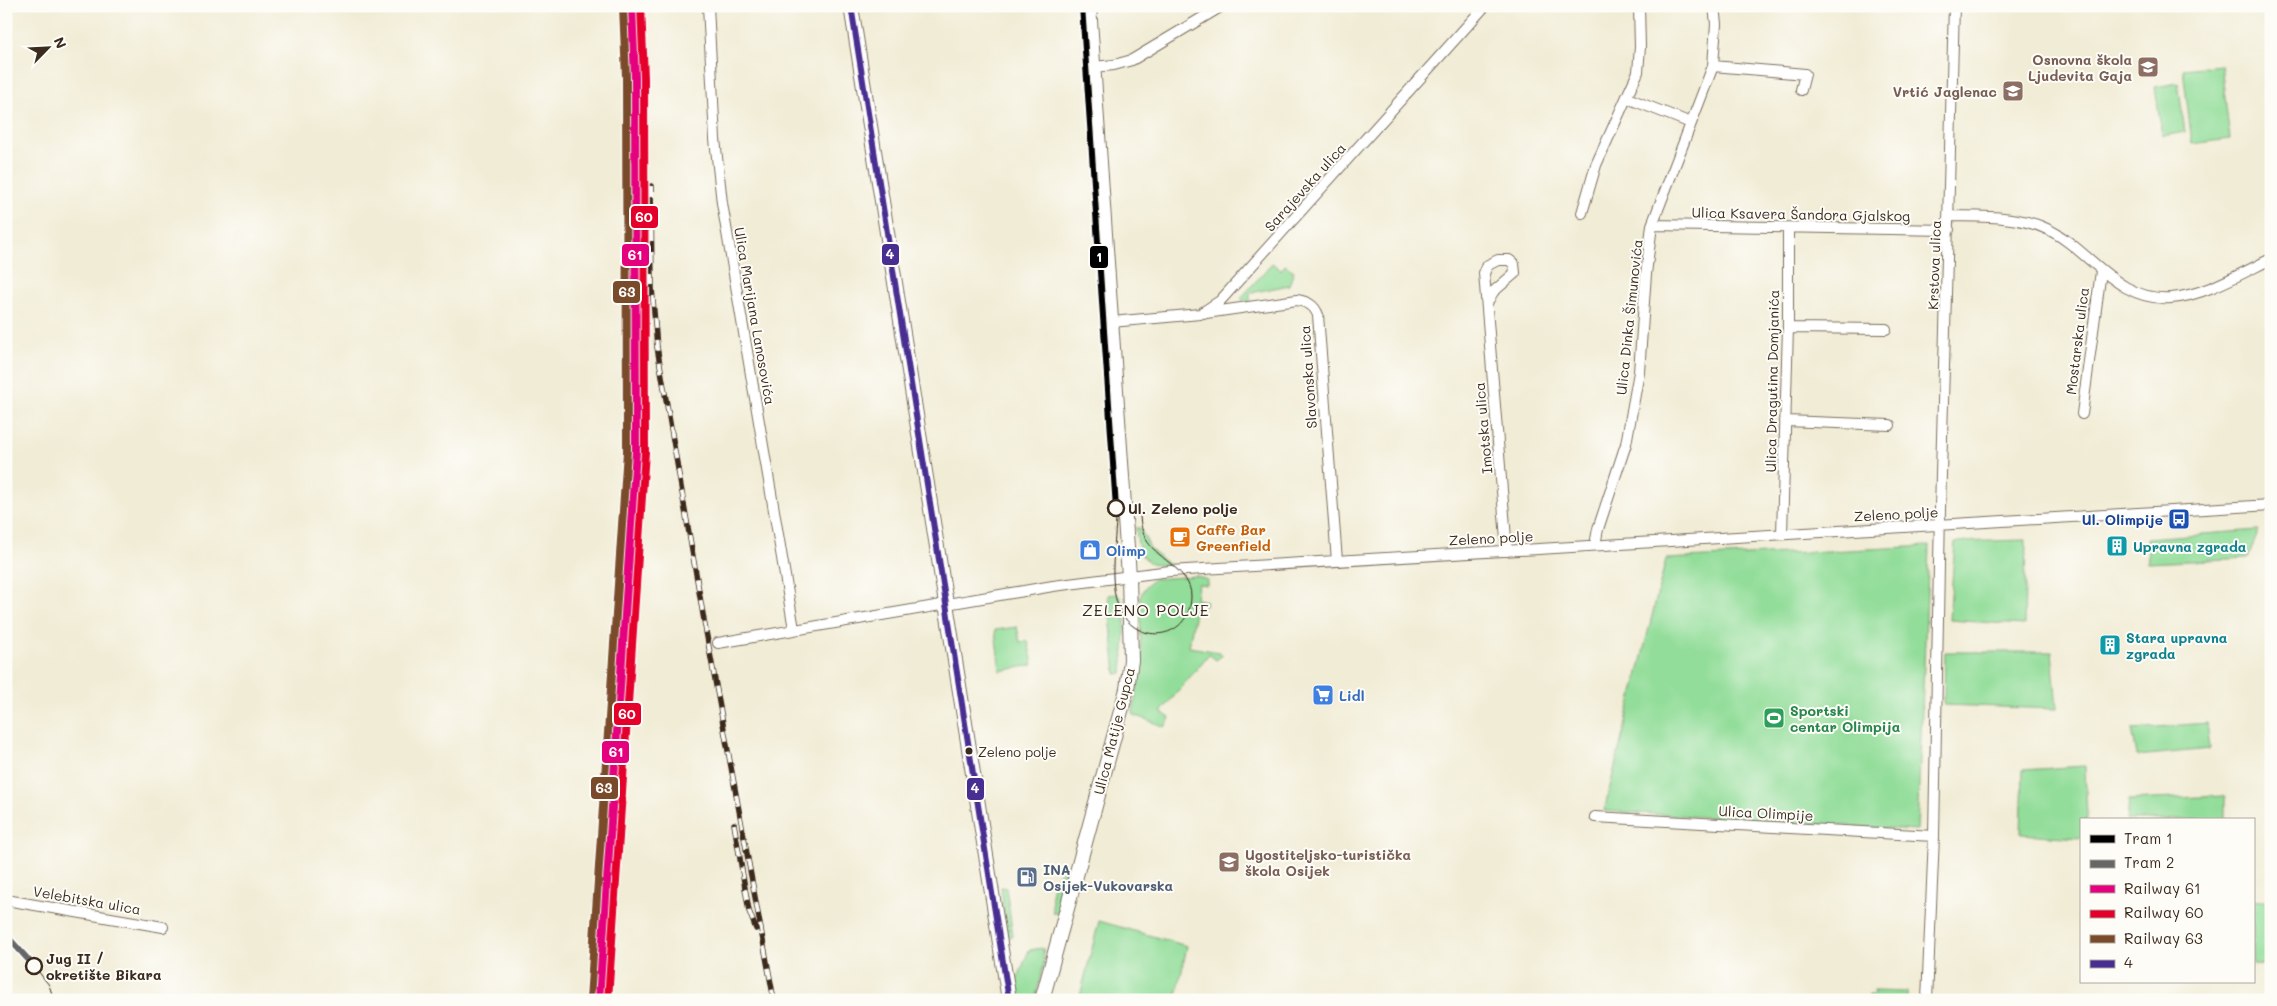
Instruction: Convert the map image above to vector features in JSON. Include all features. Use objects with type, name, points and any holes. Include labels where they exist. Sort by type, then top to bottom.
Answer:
[{"type":"main road","points":[[851,6],[1009,1000]]},
{"type":"main road","name":"Ulica Matije Gupca","points":[[1042,1000],[1129,682],[1131,645],[1129,576],[1088,6]]},
{"type":"street","name":"Ulica Marijana Lanosovića","points":[[708,6],[715,139],[722,203],[794,629]]},
{"type":"street","points":[[1093,67],[1114,66],[1132,60],[1222,6]]},
{"type":"street","name":"Sarajevska ulica","points":[[1111,322],[1200,314],[1212,308],[1231,291],[1485,6]]},
{"type":"street","points":[[1582,213],[1596,165],[1638,72],[1640,47],[1639,6]]},
{"type":"street","name":"Ulica Dinka Šimunovića","points":[[1595,545],[1598,529],[1626,444],[1639,372],[1646,274],[1652,225],[1713,66],[1716,24],[1714,6]]},
{"type":"street","name":"Krstova ulica","points":[[1940,525],[1954,6]]},
{"type":"street","points":[[1713,66],[1804,74],[1801,90]]},
{"type":"street","points":[[1627,98],[1691,123]]},
{"type":"street","name":"Mostarska ulica","points":[[1949,216],[1996,218],[2029,223],[2047,229],[2061,237],[2101,271],[2141,294],[2156,298],[2172,298],[2202,291],[2271,260]]},
{"type":"street","name":"Ulica Ksavera Šandora Gjalskog","points":[[1652,225],[1949,230]]},
{"type":"street","name":"Ulica Dragutina Domjanića","points":[[1782,534],[1788,328],[1788,228]]},
{"type":"street","name":"Mostarska ulica","points":[[2082,414],[2101,271]]},
{"type":"street","name":"Slavonska ulica","points":[[1200,314],[1297,300],[1312,306],[1318,315],[1337,562]]},
{"type":"street","name":"Imotska ulica","points":[[1487,303],[1507,551]]},
{"type":"street","points":[[1788,328],[1886,329]]},
{"type":"street","points":[[1785,421],[1890,425]]},
{"type":"street","name":"Zeleno polje","points":[[718,642],[947,602],[1129,576],[1595,545],[2271,505]]},
{"type":"street","points":[[1927,1000],[1934,836],[1940,525]]},
{"type":"street","name":"Ulica Olimpije","points":[[1596,817],[1934,836]]},
{"type":"street","name":"Velebitska ulica","points":[[6,900],[163,927]]},
{"type":"green space","points":[[2221,65],[2230,139],[2192,144],[2183,69]]},
{"type":"green space","points":[[2178,83],[2185,132],[2162,136],[2155,87]]},
{"type":"green space","points":[[1272,263],[1281,270],[1285,265],[1294,271],[1289,285],[1250,293],[1250,301],[1245,302],[1241,298]]},
{"type":"green space","points":[[1136,528],[1140,528],[1151,550],[1168,566],[1151,563],[1142,556],[1138,545]]},
{"type":"green space","points":[[2259,530],[2248,558],[2148,563],[2147,538]]},
{"type":"green space","points":[[2026,540],[2024,625],[1949,620],[1955,542]]},
{"type":"green space","name":"Sportski centar Olimpija","points":[[1929,546],[1917,830],[1604,811],[1666,559]]},
{"type":"green space","points":[[1197,576],[1207,580],[1207,585],[1198,584],[1196,599],[1206,601],[1205,606],[1196,605],[1189,647],[1219,652],[1223,655],[1216,660],[1209,654],[1161,712],[1170,718],[1165,727],[1134,715],[1133,712],[1141,662],[1140,597],[1153,579]]},
{"type":"green space","points":[[1117,594],[1124,609],[1125,631],[1122,673],[1116,674],[1108,595]]},
{"type":"green space","points":[[1017,627],[1020,642],[1028,641],[1033,665],[1000,671],[995,630]]},
{"type":"green space","points":[[1945,652],[2052,652],[2057,709],[1944,705]]},
{"type":"green space","points":[[2207,723],[2210,749],[2137,756],[2132,729]]},
{"type":"green space","points":[[2085,766],[2087,818],[2080,818],[2080,838],[2021,834],[2023,770]]},
{"type":"green space","points":[[2225,796],[2225,818],[2127,818],[2129,800]]},
{"type":"green space","points":[[1067,866],[1071,868],[1059,913],[1053,913],[1052,887],[1057,876]]},
{"type":"green space","points":[[1001,887],[1006,888],[1013,936],[1007,937]]},
{"type":"green space","points":[[2254,900],[2271,902],[2270,965],[2254,964]]},
{"type":"green space","points":[[1099,921],[1187,946],[1176,1000],[1079,1000]]},
{"type":"green space","points":[[1043,948],[1044,963],[1035,1000],[1017,1000],[1016,983],[1029,950]]},
{"type":"green space","points":[[1874,991],[1907,992],[1907,1000],[1869,1000],[1869,995],[1874,995]]},
{"type":"tram line","name":"1","points":[[1082,6],[1116,508]]},
{"type":"tram line","points":[[1116,508],[1113,580],[1117,603],[1124,618],[1135,627],[1147,633],[1160,634],[1172,630],[1182,623],[1188,611],[1191,596],[1190,587],[1180,573],[1152,548],[1147,541],[1142,528],[1139,504]]},
{"type":"tram line","name":"2","points":[[6,935],[34,966]]},
{"type":"tram line","points":[[34,966],[49,985],[54,1000]]},
{"type":"railway","points":[[651,186],[652,288],[657,347],[705,626],[774,1000]]},
{"type":"railway","points":[[734,824],[749,911],[756,929]]},
{"type":"rail line","name":"63","points":[[590,999],[627,451],[626,78],[623,6]]},
{"type":"rail line","name":"61","points":[[599,1000],[636,451],[635,78],[632,6]]},
{"type":"rail line","name":"60","points":[[608,1000],[645,452],[644,78],[641,6]]},
{"type":"transit line","name":"4","points":[[851,6],[1009,1000]]},
{"type":"place","name":"Osnovna škola Ljudevita Gaja","points":[[2148,67]]},
{"type":"place","name":"Vrtić Jaglenac","points":[[2013,91]]},
{"type":"place","name":"Ul. Zeleno polje","points":[[1116,508]]},
{"type":"place","name":"Ul. Olimpije","points":[[2179,519]]},
{"type":"place","name":"Caffe Bar Greenfield","points":[[1180,537]]},
{"type":"place","name":"Upravna zgrada","points":[[2117,546]]},
{"type":"place","name":"Olimp","points":[[1090,550]]},
{"type":"place","name":"Stara upravna zgrada","points":[[2110,645]]},
{"type":"place","name":"Lidl","points":[[1323,695]]},
{"type":"place","name":"Sportski centar Olimpija","points":[[1774,718]]},
{"type":"place","name":"Zeleno polje","points":[[969,751]]},
{"type":"place","name":"Ugostiteljsko-turistička škola Osijek","points":[[1229,862]]},
{"type":"place","name":"INA Osijek-Vukovarska","points":[[1027,877]]},
{"type":"place","name":"Jug II / okretište Bikara","points":[[34,966]]},
{"type":"district","name":"ZELENO POLJE","points":[[1146,609]]}]
